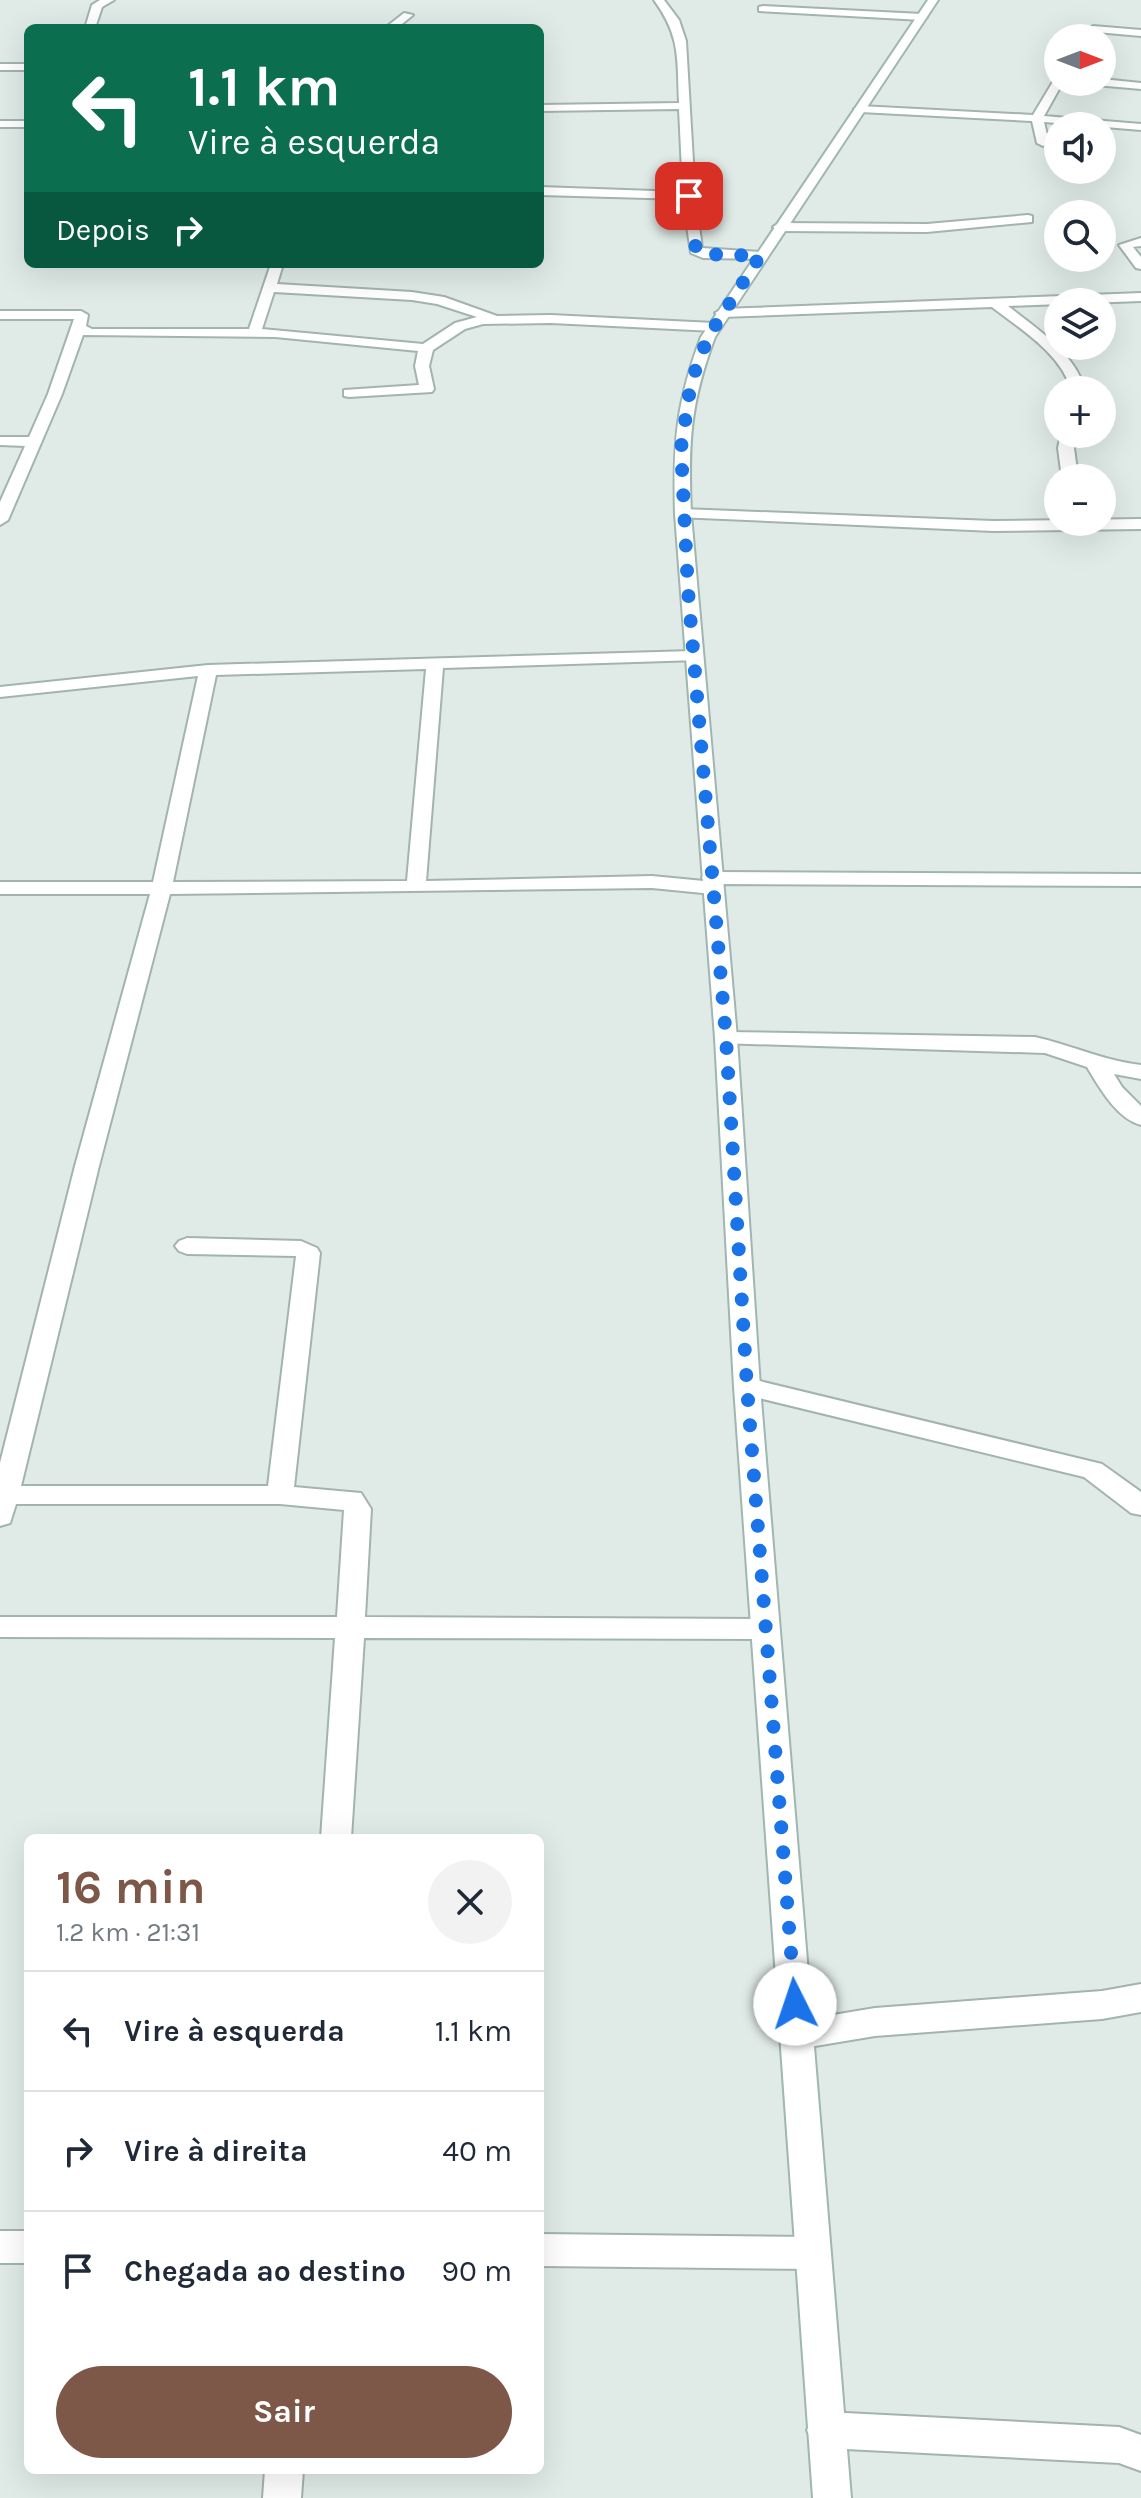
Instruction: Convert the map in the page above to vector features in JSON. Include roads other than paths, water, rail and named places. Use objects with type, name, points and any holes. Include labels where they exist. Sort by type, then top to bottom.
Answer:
[{"type":"street","points":[[91,24],[97,5],[109,0]]},
{"type":"street","points":[[659,0],[674,20],[681,41],[689,196],[696,250],[703,254],[760,256]]},
{"type":"street","points":[[763,9],[928,8]]},
{"type":"street","points":[[832,2498],[747,1387],[726,1038],[693,656],[681,448],[691,382],[718,320],[928,8]]},
{"type":"street","points":[[396,24],[408,15]]},
{"type":"street","points":[[1116,31],[1141,33]]},
{"type":"street","points":[[0,67],[24,67]]},
{"type":"street","points":[[1116,84],[1141,86]]},
{"type":"street","points":[[1043,143],[1037,117],[1050,96]]},
{"type":"street","points":[[544,108],[685,106]]},
{"type":"street","points":[[862,106],[1141,127]]},
{"type":"street","points":[[0,139],[4,124]]},
{"type":"street","points":[[544,191],[689,196]]},
{"type":"street","points":[[779,227],[927,228],[1028,219]]},
{"type":"street","points":[[1141,242],[1125,245],[1141,265]]},
{"type":"street","points":[[254,333],[276,268]]},
{"type":"street","points":[[270,288],[412,296],[450,303],[494,319]]},
{"type":"street","points":[[81,334],[293,334],[426,348],[460,326],[494,319],[718,320],[1141,297]]},
{"type":"street","points":[[996,303],[1075,376]]},
{"type":"street","points":[[0,315],[81,315],[81,334],[0,520]]},
{"type":"street","points":[[349,393],[427,389],[422,366],[426,348]]},
{"type":"street","points":[[0,441],[34,442]]},
{"type":"street","points":[[683,514],[904,523],[1044,524]]},
{"type":"street","points":[[1116,524],[1141,524]]},
{"type":"street","points":[[0,692],[208,670],[693,656]]},
{"type":"street","points":[[416,887],[435,664]]},
{"type":"street","points":[[208,670],[162,887],[87,1166],[3,1505],[280,1495],[352,1500],[358,1509],[353,1627],[336,1834]]},
{"type":"street","points":[[0,888],[1141,880]]},
{"type":"street","points":[[726,1038],[1035,1044],[1062,1048],[1124,1071],[1141,1072]]},
{"type":"street","points":[[1095,1061],[1113,1091],[1141,1118]]},
{"type":"street","points":[[187,1246],[301,1249],[308,1253],[280,1495]]},
{"type":"street","points":[[747,1387],[1093,1470],[1141,1505]]},
{"type":"street","points":[[0,1627],[765,1629]]},
{"type":"street","points":[[797,2035],[875,2022],[1102,2005],[1141,1998]]},
{"type":"street","points":[[0,2247],[24,2247]]},
{"type":"street","points":[[544,2250],[812,2253]]},
{"type":"street","points":[[826,2430],[1119,2445],[1141,2453]]},
{"type":"street","points":[[282,2498],[284,2474]]}]
